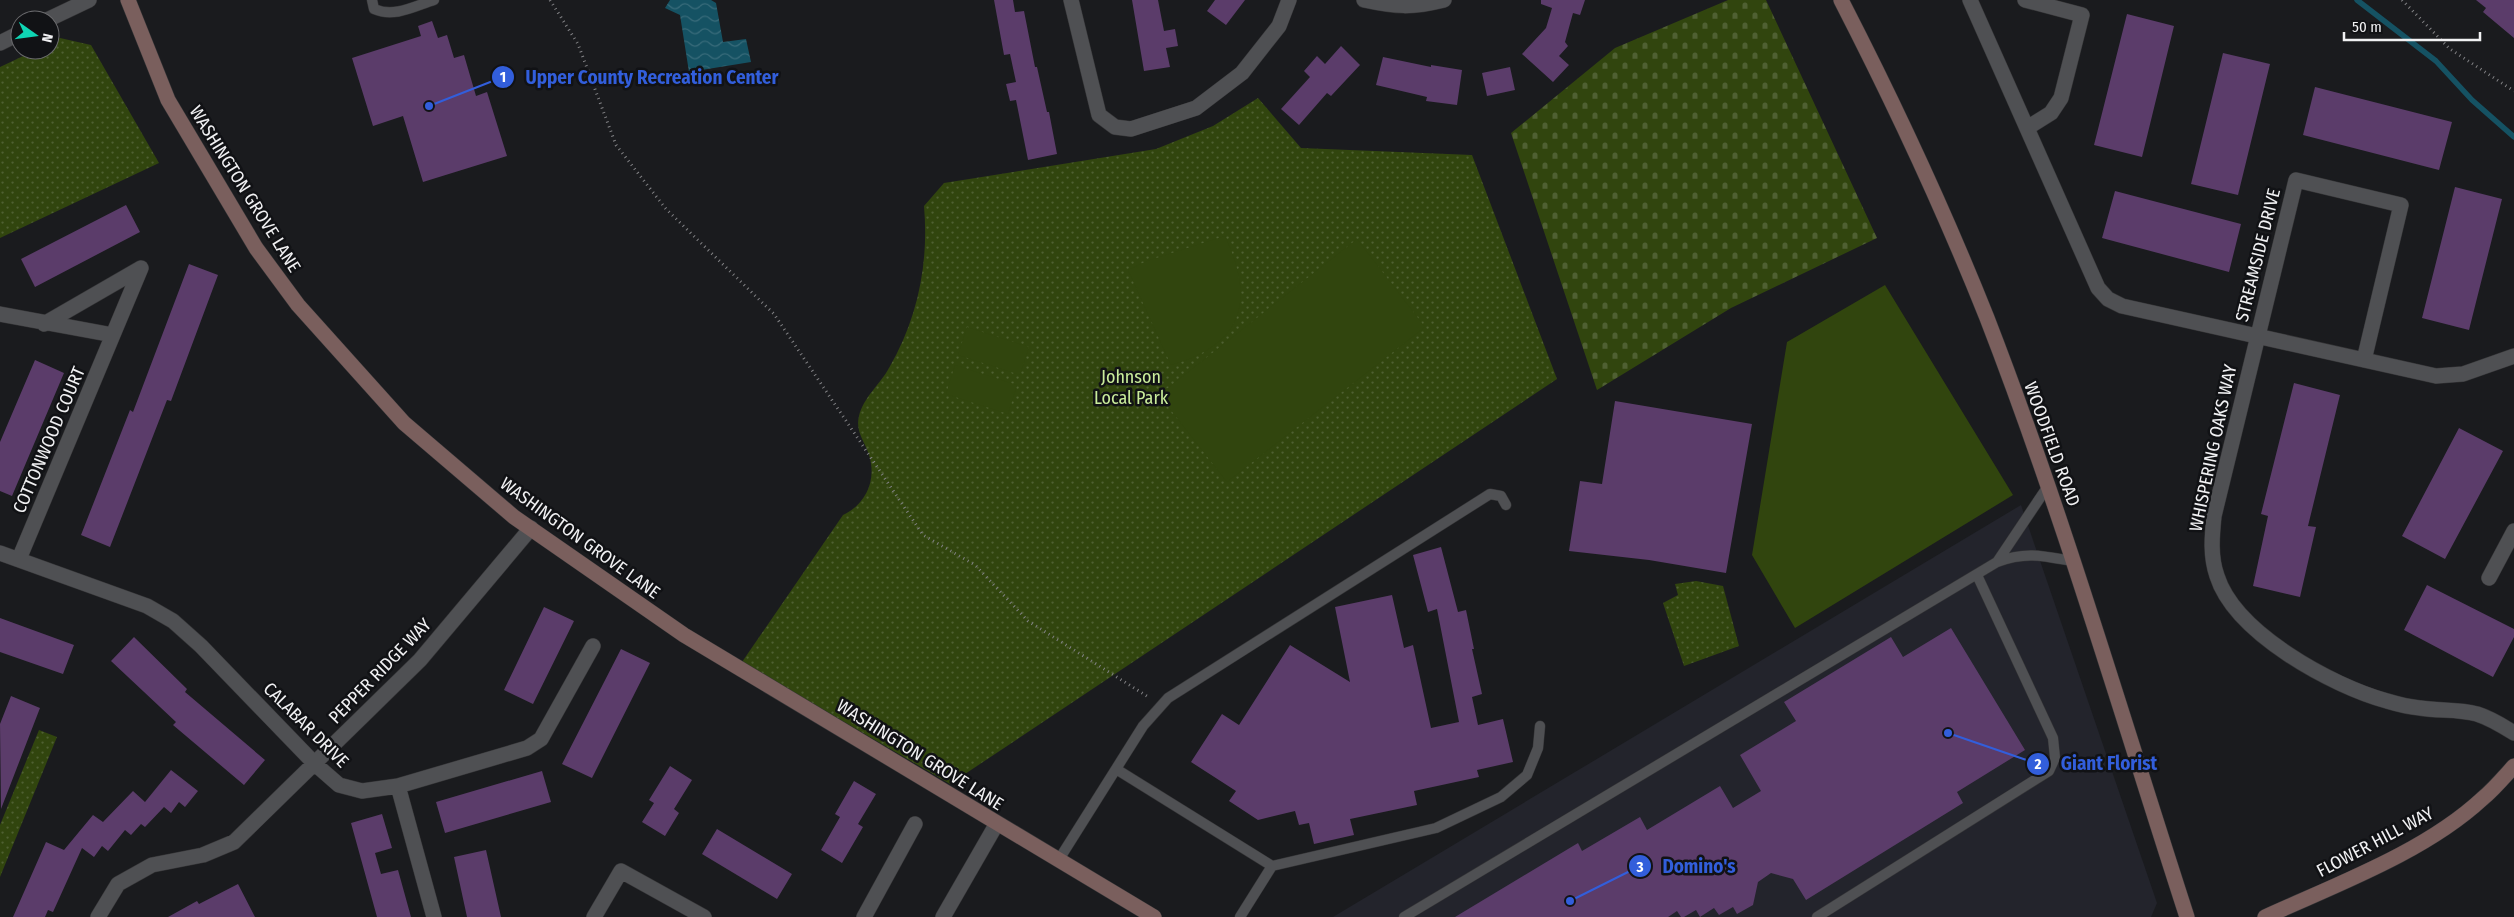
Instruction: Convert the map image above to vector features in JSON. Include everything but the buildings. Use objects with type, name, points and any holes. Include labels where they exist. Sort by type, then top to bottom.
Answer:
[{"type":"street","points":[[60,14],[89,0]]},
{"type":"street","name":"WASHINGTON GROVE LANE","points":[[128,0],[168,100],[256,248],[298,305],[404,423],[530,528],[684,635],[836,725],[996,825],[1154,917]]},
{"type":"street","points":[[1071,0],[1099,115],[1115,126],[1131,129],[1196,108],[1242,73],[1279,26],[1289,0]]},
{"type":"street","points":[[1364,0],[1389,6],[1417,7],[1444,0]]},
{"type":"street","name":"WOODFIELD ROAD","points":[[1841,0],[1904,129],[1987,318],[2048,486],[2187,917]]},
{"type":"street","name":"STREAMSIDE DRIVE","points":[[1970,0],[2098,288],[2108,299],[2122,306],[2436,376],[2452,376],[2514,356]]},
{"type":"street","points":[[2024,0],[2082,16],[2061,98],[2051,113],[2027,128]]},
{"type":"street","name":"STREAMSIDE DRIVE","points":[[2257,337],[2296,180],[2401,205],[2364,360]]},
{"type":"street","name":"COTTONWOOD COURT","points":[[19,558],[142,268],[44,324]]},
{"type":"street","points":[[0,314],[44,324],[113,335]]},
{"type":"street","name":"WHISPERING OAKS WAY","points":[[2257,337],[2214,516],[2211,547],[2217,576],[2230,603],[2248,623],[2270,640],[2322,675],[2353,691],[2420,708],[2478,714],[2514,734]]},
{"type":"street","name":"PEPPER RIDGE WAY","points":[[98,917],[118,884],[152,865],[203,855],[234,842],[420,660],[530,528]]},
{"type":"street","points":[[2489,578],[2514,531]]},
{"type":"street","name":"CALABAR DRIVE","points":[[0,553],[19,558],[147,606],[173,621],[201,646],[315,764],[339,785],[362,791],[398,786],[527,748],[541,739],[593,646]]},
{"type":"street","name":"FLOWER HILL WAY","points":[[2265,917],[2384,862],[2441,830],[2482,800],[2514,766]]},
{"type":"street","points":[[398,786],[434,917]]},
{"type":"street","points":[[864,917],[915,824]]},
{"type":"street","points":[[943,917],[996,825]]},
{"type":"street","points":[[594,917],[621,871],[704,917]]},
{"type":"lane","points":[[372,0],[374,9],[394,13],[434,0]]},
{"type":"lane","points":[[1997,562],[2048,486]]},
{"type":"lane","points":[[1058,861],[1143,726],[1168,698],[1490,494],[1502,496],[1506,505]]},
{"type":"lane","points":[[1404,917],[1997,562],[2013,556],[2032,554],[2072,561]]},
{"type":"lane","points":[[1817,917],[2049,771],[2055,758],[2053,738],[1977,575]]},
{"type":"lane","points":[[1240,917],[1272,866],[1436,828],[1501,797],[1527,775],[1538,748],[1540,726]]},
{"type":"lane","points":[[1116,769],[1272,866]]},
{"type":"path","points":[[550,0],[578,44],[616,145],[666,209],[774,314],[924,535],[975,565],[1028,621],[1161,705]]},
{"type":"path","points":[[2402,0],[2450,49],[2514,91]]},
{"type":"shaded area","points":[[2021,505],[2157,903],[2151,917],[1333,917]]},
{"type":"green space","points":[[1728,0],[1766,0],[1877,238],[1731,308],[1597,390],[1511,133],[1615,48]]},
{"type":"green space","points":[[60,38],[91,45],[159,163],[0,238],[0,67],[15,60],[60,60]]},
{"type":"green space","name":"Johnson Local Park","points":[[1258,98],[1301,148],[1472,155],[1557,379],[950,784],[742,662],[843,515],[858,504],[868,490],[872,473],[871,464],[859,432],[859,416],[864,403],[886,374],[907,330],[914,310],[923,269],[925,248],[924,206],[944,183],[1156,149],[1213,126]]},
{"type":"green space","points":[[1225,236],[1234,259],[1239,281],[1240,300],[1237,317],[1228,332],[1214,345],[1196,356],[1171,365],[1128,270],[1147,261]]},
{"type":"green space","points":[[1357,239],[1425,327],[1227,482],[1159,395]]},
{"type":"green space","points":[[1885,285],[2013,495],[1795,628],[1752,555],[1787,342]]},
{"type":"green space","points":[[967,327],[1029,347],[1020,375],[958,355]]},
{"type":"green space","points":[[955,365],[1017,385],[1008,414],[946,394]]},
{"type":"green space","points":[[1696,581],[1723,586],[1739,646],[1684,666],[1663,603],[1678,595],[1675,584]]},
{"type":"green space","points":[[39,730],[57,737],[0,877],[0,825]]},
{"type":"water","points":[[670,0],[711,0],[716,3],[723,42],[746,39],[751,62],[689,72],[680,15],[665,8]]},
{"type":"waterway","points":[[2357,0],[2436,61],[2472,100],[2514,137]]},
{"type":"place","name":"Upper County Recreation Center","points":[[429,106]]},
{"type":"place","name":"Giant Florist","points":[[1948,733]]},
{"type":"place","name":"Domino's","points":[[1570,901]]}]
